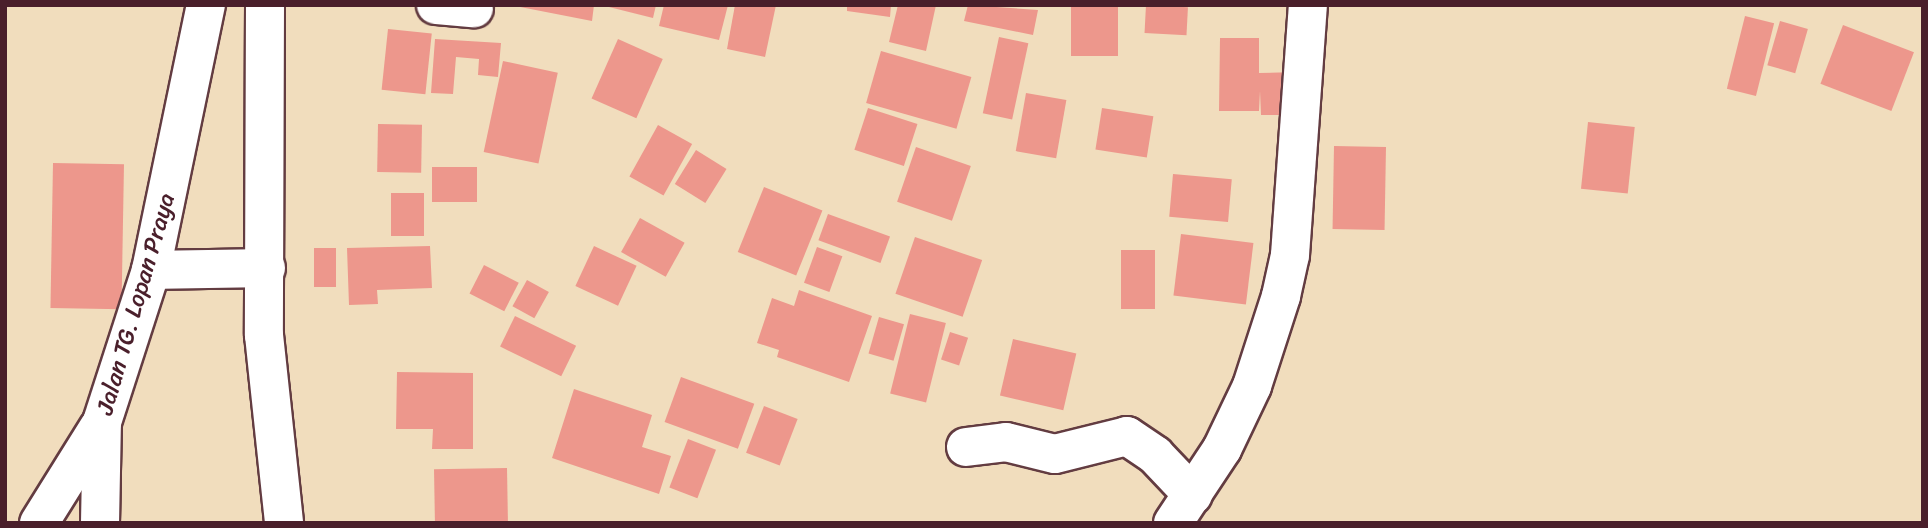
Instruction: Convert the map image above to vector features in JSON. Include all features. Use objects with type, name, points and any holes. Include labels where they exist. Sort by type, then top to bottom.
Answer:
[{"type":"main road","name":"Jalan TG. Lopan Praya","points":[[100,523],[102,422],[151,270],[206,5]]},
{"type":"main road","points":[[265,5],[264,335],[284,523]]},
{"type":"main road","points":[[436,5],[474,8]]},
{"type":"main road","points":[[966,447],[1006,442],[1055,454],[1127,436],[1155,455],[1183,509],[1222,449],[1252,386],[1281,296],[1293,229],[1308,5]]},
{"type":"main road","points":[[151,270],[266,268]]},
{"type":"main road","points":[[39,523],[102,422]]},
{"type":"building","points":[[510,5],[594,5],[592,21]]},
{"type":"building","points":[[601,5],[656,5],[653,18]]},
{"type":"building","points":[[664,5],[728,5],[719,40],[659,26]]},
{"type":"building","points":[[735,5],[776,5],[765,57],[727,49]]},
{"type":"building","points":[[847,5],[891,5],[890,17],[847,11]]},
{"type":"building","points":[[898,5],[936,5],[926,51],[889,42]]},
{"type":"building","points":[[968,5],[1038,10],[1033,35],[964,21]]},
{"type":"building","points":[[1071,5],[1118,5],[1118,56],[1071,56]]},
{"type":"building","points":[[1146,5],[1188,7],[1186,35],[1145,33]]},
{"type":"building","points":[[1745,16],[1774,23],[1756,96],[1727,89]]},
{"type":"building","points":[[1780,21],[1808,29],[1795,73],[1767,65]]},
{"type":"building","points":[[1843,25],[1914,52],[1891,111],[1820,84]]},
{"type":"building","points":[[388,29],[432,34],[425,94],[382,90]]},
{"type":"building","points":[[999,37],[1028,43],[1012,120],[983,113]]},
{"type":"building","points":[[1220,38],[1259,38],[1259,73],[1299,72],[1300,115],[1261,115],[1260,91],[1259,111],[1219,111]]},
{"type":"building","points":[[435,39],[501,43],[498,77],[478,75],[479,59],[456,57],[453,94],[431,93]]},
{"type":"building","points":[[618,39],[663,59],[636,118],[592,98]]},
{"type":"building","points":[[881,51],[971,77],[956,129],[866,103]]},
{"type":"building","points":[[503,61],[558,73],[538,164],[484,152]]},
{"type":"building","points":[[1026,93],[1066,100],[1056,158],[1016,151]]},
{"type":"building","points":[[868,108],[917,124],[904,166],[854,150]]},
{"type":"building","points":[[1102,108],[1153,116],[1147,158],[1095,149]]},
{"type":"building","points":[[1588,122],[1635,127],[1628,194],[1581,189]]},
{"type":"building","points":[[378,124],[422,125],[421,173],[377,172]]},
{"type":"building","points":[[658,125],[692,144],[664,196],[629,177]]},
{"type":"building","points":[[1334,146],[1386,147],[1385,230],[1333,229]]},
{"type":"building","points":[[916,147],[971,166],[952,221],[897,202]]},
{"type":"building","points":[[696,150],[727,169],[705,203],[675,184]]},
{"type":"building","points":[[53,163],[124,164],[121,309],[50,308]]},
{"type":"building","points":[[432,167],[477,167],[477,202],[432,202]]},
{"type":"building","points":[[1173,174],[1232,179],[1228,222],[1169,217]]},
{"type":"building","points":[[764,187],[822,211],[796,276],[738,252]]},
{"type":"building","points":[[391,193],[424,193],[424,236],[391,236]]},
{"type":"building","points":[[828,214],[890,237],[880,263],[818,240]]},
{"type":"building","points":[[640,218],[685,243],[666,277],[621,252]]},
{"type":"building","points":[[1181,234],[1253,243],[1246,304],[1173,296]]},
{"type":"building","points":[[915,237],[982,260],[963,317],[895,294]]},
{"type":"building","points":[[430,246],[432,288],[377,290],[378,304],[349,305],[347,248]]},
{"type":"building","points":[[594,246],[637,266],[618,306],[575,286]]},
{"type":"building","points":[[817,247],[842,256],[829,292],[804,283]]},
{"type":"building","points":[[314,248],[336,248],[336,287],[314,287]]},
{"type":"building","points":[[1121,250],[1155,250],[1155,309],[1121,309]]},
{"type":"building","points":[[484,265],[519,283],[504,311],[469,294]]},
{"type":"building","points":[[527,280],[549,292],[534,318],[512,306]]},
{"type":"building","points":[[799,290],[872,316],[849,382],[777,357],[779,350],[757,343],[772,298],[794,306]]},
{"type":"building","points":[[910,314],[946,323],[926,403],[890,394]]},
{"type":"building","points":[[515,316],[576,346],[561,376],[500,347]]},
{"type":"building","points":[[879,317],[904,324],[894,361],[869,354]]},
{"type":"building","points":[[950,332],[968,338],[959,365],[941,360]]},
{"type":"building","points":[[1013,339],[1076,354],[1063,410],[1000,396]]},
{"type":"building","points":[[397,372],[473,373],[473,449],[432,449],[433,429],[396,429]]},
{"type":"building","points":[[681,377],[754,404],[738,449],[665,422]]},
{"type":"building","points":[[574,389],[652,415],[642,447],[671,456],[659,494],[552,458]]},
{"type":"building","points":[[764,406],[798,419],[780,466],[746,453]]},
{"type":"building","points":[[688,439],[716,450],[697,498],[669,488]]},
{"type":"building","points":[[507,468],[508,523],[435,523],[434,469]]}]
